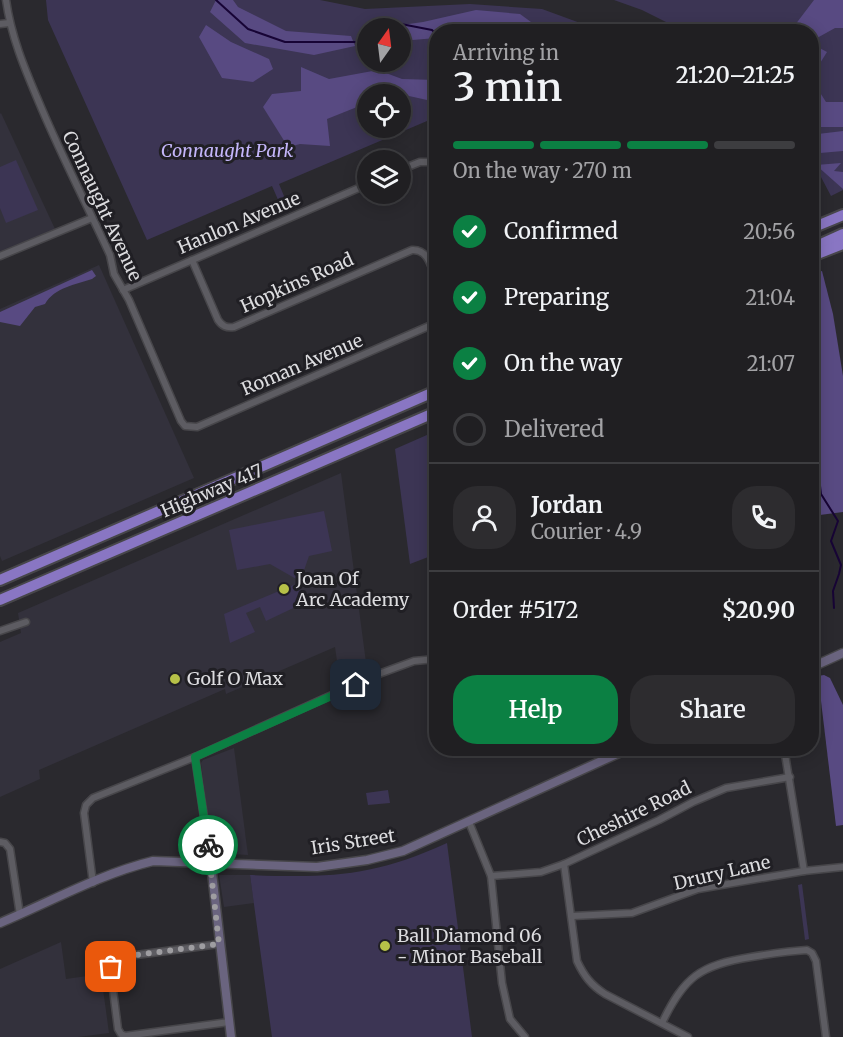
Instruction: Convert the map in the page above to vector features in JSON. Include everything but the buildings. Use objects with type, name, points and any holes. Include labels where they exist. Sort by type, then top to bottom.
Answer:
[{"type":"highway","points":[[819,225],[843,215]]},
{"type":"highway","points":[[819,245],[843,234]]},
{"type":"highway","points":[[819,253],[843,244]]},
{"type":"highway","points":[[0,580],[429,394]]},
{"type":"highway","name":"Highway 417","points":[[0,600],[429,415]]},
{"type":"street","name":"Connaught Avenue","points":[[6,0],[9,23],[32,86],[110,255],[114,274],[181,421]]},
{"type":"street","points":[[0,24],[9,23]]},
{"type":"street","points":[[411,166],[420,162],[429,163]]},
{"type":"street","name":"Hanlon Avenue","points":[[123,290],[357,189]]},
{"type":"street","points":[[0,256],[92,218]]},
{"type":"street","name":"Hopkins Road","points":[[192,260],[218,320],[229,328],[412,250],[420,250],[426,255],[429,262]]},
{"type":"street","name":"Roman Avenue","points":[[181,421],[185,426],[197,426],[429,326]]},
{"type":"street","points":[[0,631],[26,622]]},
{"type":"street","points":[[819,664],[843,653]]},
{"type":"street","points":[[93,883],[84,813],[86,805],[93,798],[195,757],[376,675],[414,661],[429,660]]},
{"type":"street","name":"Iris Street","points":[[0,923],[137,865],[153,861],[317,867],[367,860],[403,851],[613,756]]},
{"type":"street","points":[[785,756],[804,871]]},
{"type":"street","points":[[195,757],[211,864],[231,1037]]},
{"type":"street","name":"Cheshire Road","points":[[491,876],[541,872],[564,864],[726,788],[789,777]]},
{"type":"street","points":[[469,822],[491,876],[502,983],[510,1018],[525,1037]]},
{"type":"street","points":[[0,842],[5,843],[10,849],[20,915]]},
{"type":"street","points":[[564,864],[573,916],[577,961],[592,986],[688,1037]]},
{"type":"street","name":"Drury Lane","points":[[573,916],[632,913],[698,890],[804,871],[843,867]]},
{"type":"street","points":[[219,944],[121,957],[114,960],[111,967],[112,984],[118,1029],[125,1036],[229,1022]]},
{"type":"street","points":[[662,1023],[682,988],[704,969],[722,962],[807,950],[812,953],[816,961],[826,1037]]},
{"type":"shaded area","points":[[216,0],[233,0],[238,7],[286,31],[351,36],[355,46],[314,55],[245,43],[210,12]]},
{"type":"shaded area","points":[[814,0],[843,0],[843,28],[835,28],[819,37],[819,24],[796,24]]},
{"type":"shaded area","points":[[476,10],[520,14],[531,22],[545,24],[429,24],[429,39],[411,40],[411,24]]},
{"type":"shaded area","points":[[206,25],[231,42],[269,59],[273,69],[253,82],[222,78],[199,37]]},
{"type":"shaded area","points":[[819,48],[827,52],[819,65]]},
{"type":"shaded area","points":[[301,67],[329,79],[367,72],[383,72],[402,79],[429,80],[429,100],[411,96],[411,84],[357,84],[357,107],[327,119],[330,146],[300,144],[288,147],[263,107],[272,94],[301,91]]},
{"type":"shaded area","points":[[819,91],[826,102],[843,102],[843,127],[819,127]]},
{"type":"shaded area","points":[[0,114],[55,229],[0,253]]},
{"type":"shaded area","points":[[843,131],[843,151],[820,153],[819,134]]},
{"type":"shaded area","points":[[841,163],[834,171],[843,172],[843,189],[819,168],[819,165]]},
{"type":"shaded area","points":[[99,265],[194,478],[2,561],[0,556],[0,309]]},
{"type":"shaded area","points":[[92,270],[96,276],[54,294],[45,304],[35,307],[20,326],[0,322],[0,312]]},
{"type":"shaded area","points":[[822,271],[833,314],[843,376],[843,512],[819,515],[819,272]]},
{"type":"shaded area","points":[[341,473],[367,670],[340,682],[335,647],[226,694],[225,689],[39,770],[40,779],[0,797],[0,642],[21,633],[18,613]]},
{"type":"shaded area","points":[[819,676],[830,678],[843,705],[843,825],[836,826],[819,684]]},
{"type":"shaded area","points":[[234,748],[248,855],[212,851],[201,763],[203,760]]},
{"type":"shaded area","points":[[219,875],[250,875],[254,903],[224,907]]},
{"type":"shaded area","points":[[61,942],[66,979],[101,974],[109,1033],[78,1037],[0,1037],[0,969]]},
{"type":"green space","name":"Connaught Park","points":[[46,0],[320,0],[365,9],[470,4],[542,9],[583,24],[429,24],[429,122],[411,128],[411,84],[357,84],[357,138],[387,138],[279,184],[289,208],[283,211],[272,186],[147,240],[48,20]]},
{"type":"green space","points":[[614,0],[843,0],[843,190],[831,196],[819,173],[819,24],[670,24],[642,10]]},
{"type":"green space","points":[[16,160],[38,210],[6,223],[0,208],[0,167]]},
{"type":"green space","points":[[429,434],[429,557],[410,564],[395,449]]},
{"type":"green space","points":[[324,511],[332,551],[309,556],[301,579],[298,580],[270,564],[237,570],[229,530]]},
{"type":"green space","points":[[298,583],[306,602],[266,621],[260,607],[246,613],[255,632],[230,643],[224,614]]},
{"type":"green space","points":[[388,790],[390,803],[368,805],[366,793]]},
{"type":"green space","points":[[447,843],[472,1037],[272,1037],[250,875],[304,876],[350,873],[396,863]]},
{"type":"green space","points":[[802,884],[809,939],[805,940],[798,885]]},
{"type":"waterway","points":[[216,0],[248,29],[285,42],[357,42]]},
{"type":"waterway","points":[[411,26],[429,29]]},
{"type":"waterway","points":[[819,477],[821,494],[838,521],[831,541],[841,565],[833,591],[834,608]]},
{"type":"way so far","points":[[111,967],[114,960],[133,954],[219,944],[208,845]]},
{"type":"place","name":"Joan Of Arc Academy","points":[[284,589]]},
{"type":"place","name":"Golf O Max","points":[[175,679]]},
{"type":"place","name":"Ball Diamond 06 - Minor Baseball","points":[[385,946]]},
{"type":"route","points":[[208,845],[195,757],[356,685]]}]
